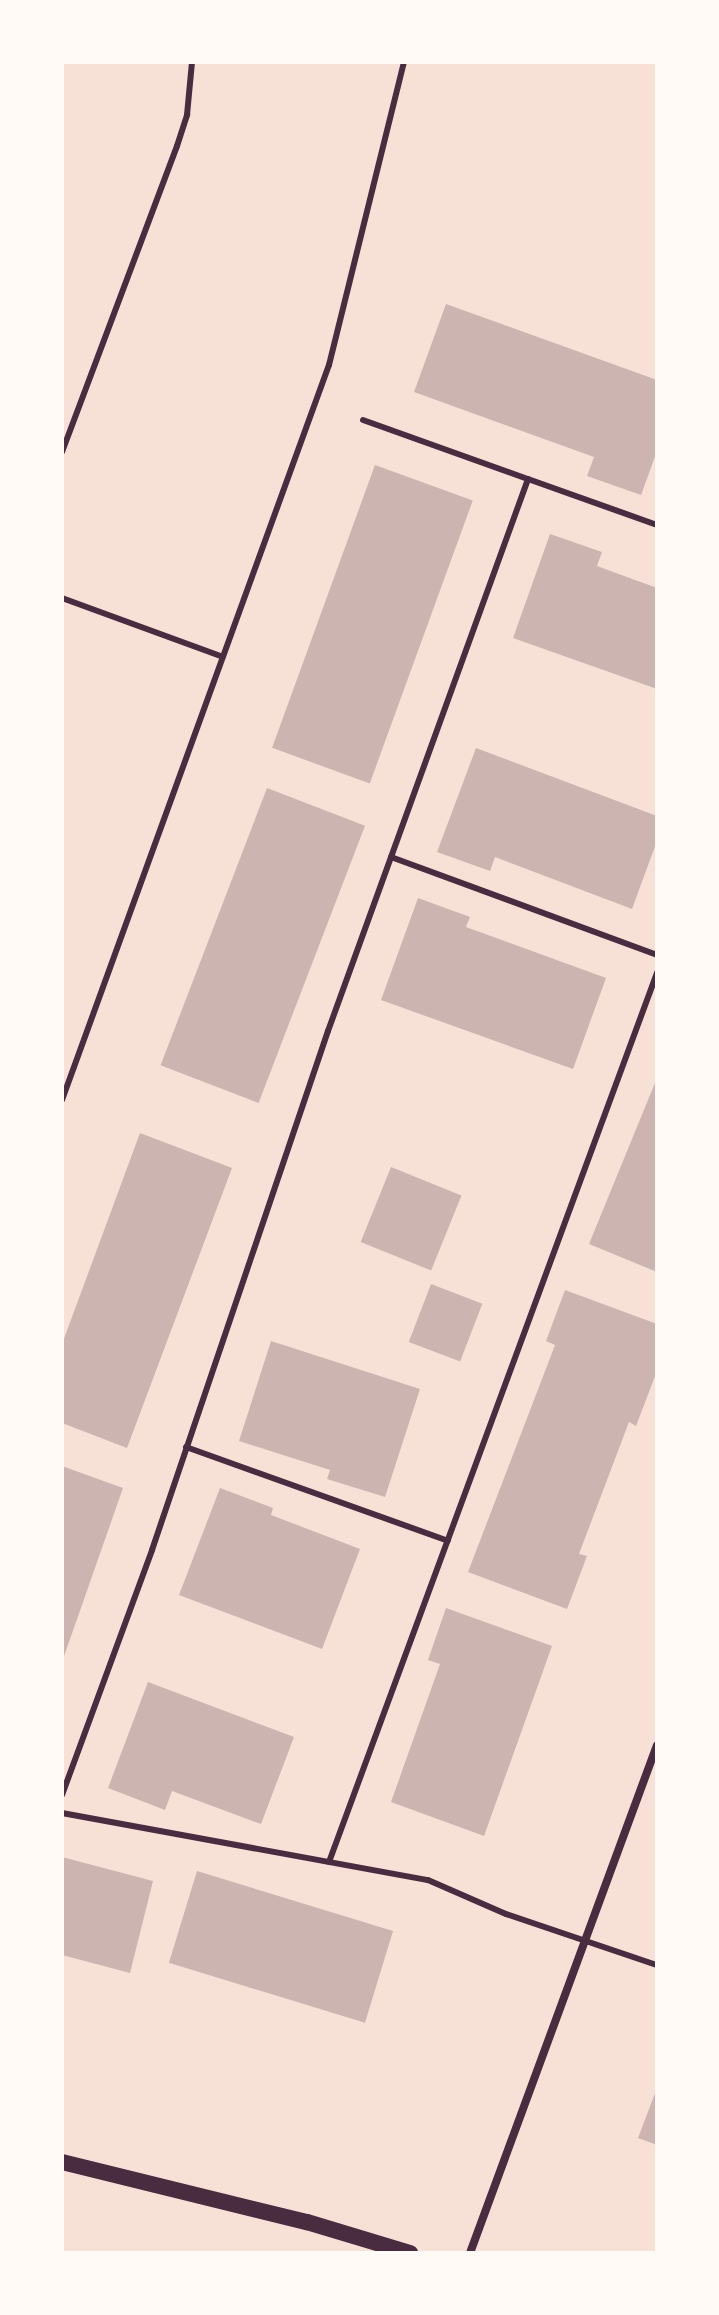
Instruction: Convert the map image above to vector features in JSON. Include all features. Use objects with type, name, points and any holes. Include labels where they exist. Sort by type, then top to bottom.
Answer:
[{"type":"main road","points":[[62,2162],[307,2222],[410,2253]]},
{"type":"street","points":[[470,2253],[657,1745]]},
{"type":"lane","points":[[62,452],[177,146],[187,115],[192,62]]},
{"type":"lane","points":[[62,1100],[329,365],[404,62]]},
{"type":"lane","points":[[363,420],[657,525]]},
{"type":"lane","points":[[62,1795],[186,1447],[328,1031],[528,479]]},
{"type":"lane","points":[[62,598],[223,657]]},
{"type":"lane","points":[[391,857],[657,955]]},
{"type":"lane","points":[[329,1862],[657,973]]},
{"type":"lane","points":[[186,1447],[448,1541]]},
{"type":"lane","points":[[62,1813],[428,1880],[506,1914],[657,1965]]},
{"type":"building","points":[[446,304],[657,380],[657,451],[641,495],[587,476],[594,457],[414,392]]},
{"type":"building","points":[[375,465],[473,501],[370,783],[272,748]]},
{"type":"building","points":[[550,534],[602,552],[597,566],[657,588],[657,689],[513,638]]},
{"type":"building","points":[[476,748],[657,816],[657,841],[632,909],[495,857],[490,871],[437,852]]},
{"type":"building","points":[[267,788],[365,826],[259,1103],[161,1065]]},
{"type":"building","points":[[418,898],[470,917],[466,927],[606,978],[573,1069],[381,1000]]},
{"type":"building","points":[[657,1078],[657,1272],[589,1244]]},
{"type":"building","points":[[140,1133],[232,1168],[127,1448],[62,1423],[62,1344]]},
{"type":"building","points":[[391,1167],[461,1195],[431,1271],[361,1242]]},
{"type":"building","points":[[431,1284],[482,1304],[460,1362],[409,1342]]},
{"type":"building","points":[[565,1290],[657,1324],[657,1371],[636,1426],[629,1422],[579,1554],[587,1556],[567,1609],[468,1572],[555,1345],[546,1341]]},
{"type":"building","points":[[271,1341],[420,1389],[385,1497],[327,1479],[330,1470],[239,1441]]},
{"type":"building","points":[[62,1466],[123,1488],[62,1662]]},
{"type":"building","points":[[220,1488],[273,1508],[271,1515],[360,1549],[322,1649],[179,1595]]},
{"type":"building","points":[[446,1608],[552,1646],[484,1836],[391,1802],[440,1664],[428,1660]]},
{"type":"building","points":[[148,1682],[294,1737],[261,1824],[172,1791],[165,1810],[108,1788]]},
{"type":"building","points":[[62,1857],[153,1881],[130,1973],[62,1955]]},
{"type":"building","points":[[197,1871],[393,1931],[365,2023],[169,1963]]},
{"type":"building","points":[[657,2088],[657,2145],[638,2138]]}]
